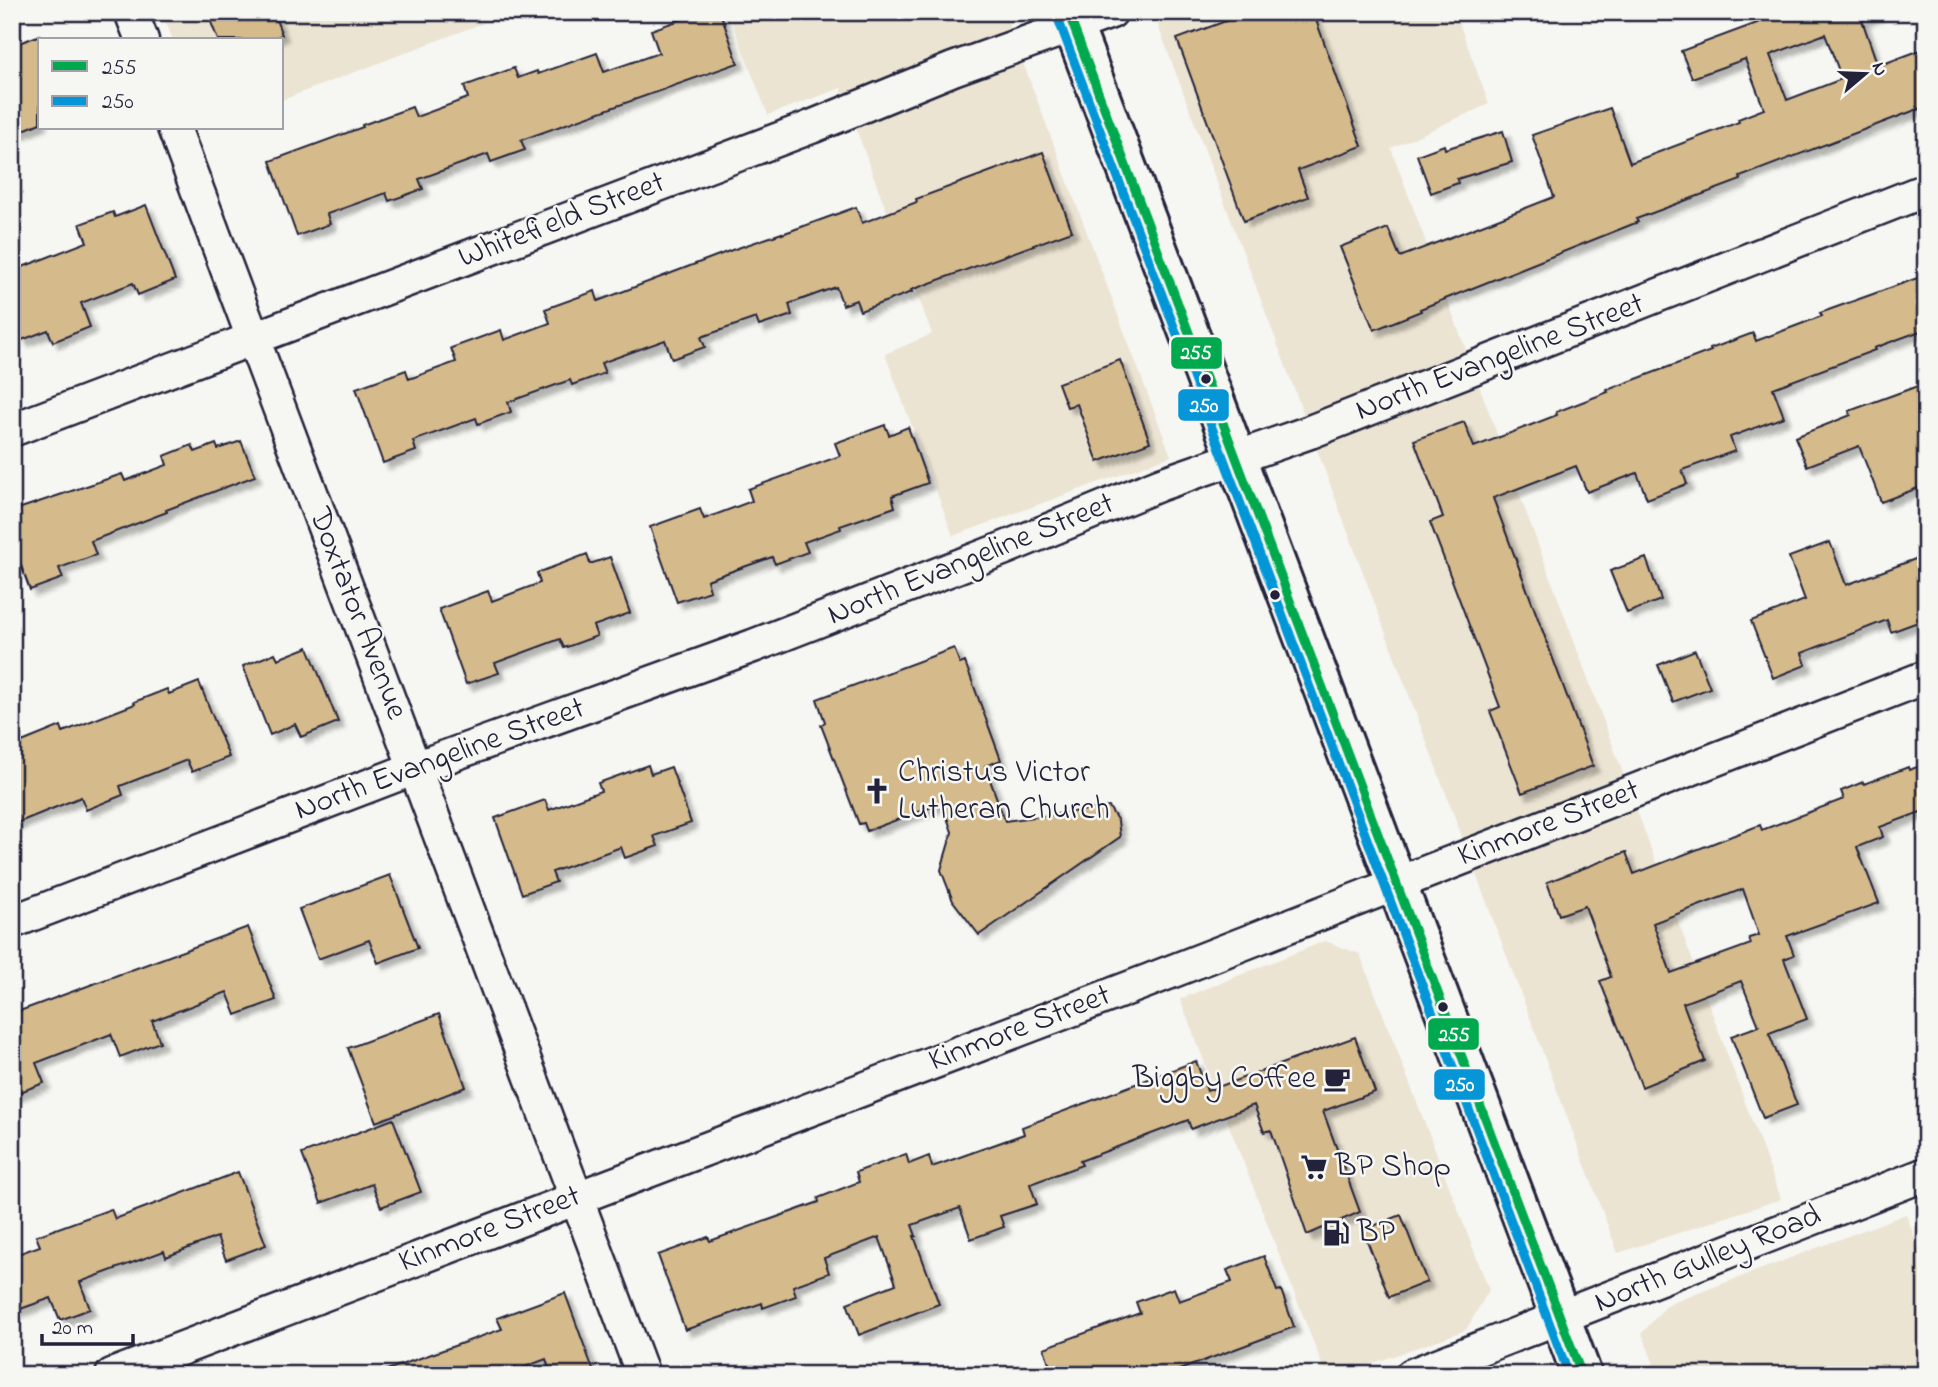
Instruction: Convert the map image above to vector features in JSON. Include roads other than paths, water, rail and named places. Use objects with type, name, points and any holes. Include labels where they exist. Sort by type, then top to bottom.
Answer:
[{"type":"main road","points":[[1071,19],[1582,1375]]},
{"type":"street","points":[[131,12],[141,38]]},
{"type":"street","name":"Whitefield Street","points":[[12,430],[811,127],[1071,19],[1111,12]]},
{"type":"street","name":"Doxtator Avenue","points":[[175,130],[643,1375]]},
{"type":"street","name":"North Evangeline Street","points":[[12,922],[415,768],[753,646],[1161,484],[1310,432],[1926,190]]},
{"type":"street","name":"Kinmore Street","points":[[112,1375],[1138,984],[1926,677]]},
{"type":"street","name":"North Gulley Road","points":[[1412,1375],[1926,1174]]},
{"type":"place","name":"Christus Victor Lutheran Church","points":[[877,791]]},
{"type":"place","name":"Biggby Coffee","points":[[1337,1079]]},
{"type":"place","name":"BP Shop","points":[[1314,1167]]},
{"type":"place","name":"BP","points":[[1336,1233]]}]
